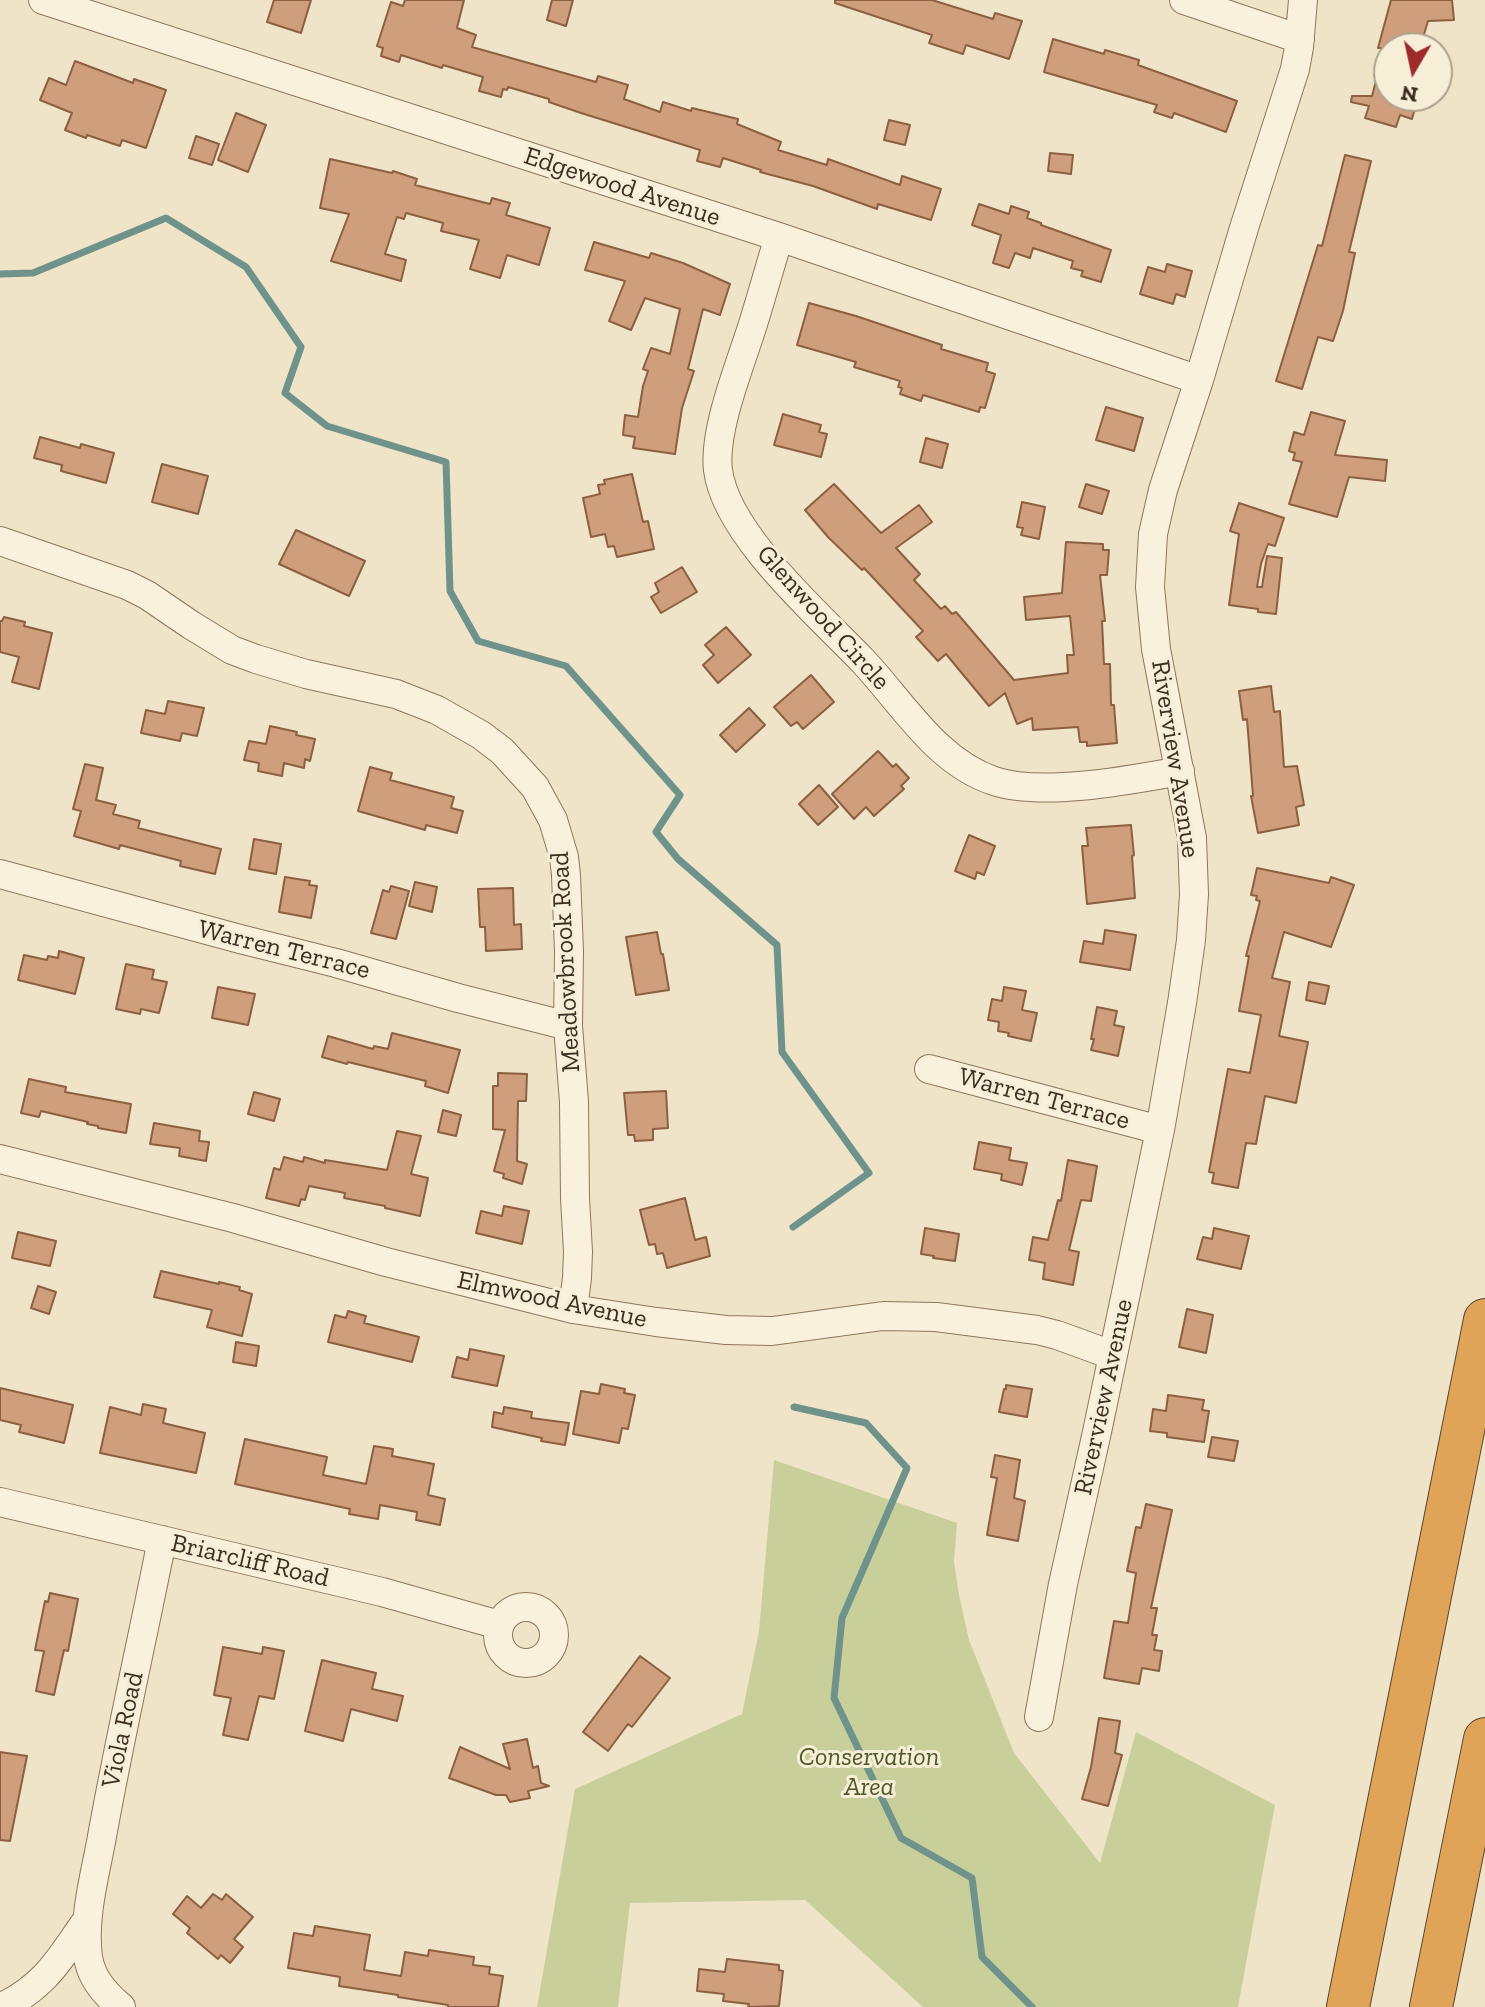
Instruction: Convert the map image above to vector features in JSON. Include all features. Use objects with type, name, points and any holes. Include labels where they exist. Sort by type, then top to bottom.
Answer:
[{"type":"highway","points":[[1348,2007],[1485,1320]]},
{"type":"highway","points":[[1431,2007],[1485,1739]]},
{"type":"street","name":"Edgewood Avenue","points":[[43,0],[779,237],[1199,380]]},
{"type":"street","points":[[1184,0],[1300,39]]},
{"type":"street","name":"Riverview Avenue","points":[[1039,1717],[1063,1584],[1160,1130],[1191,940],[1194,894],[1192,838],[1156,649],[1150,587],[1153,534],[1163,490],[1295,69],[1303,0]]},
{"type":"street","name":"Glenwood Circle","points":[[779,237],[737,371],[723,422],[718,456],[720,479],[742,527],[777,571],[864,663],[905,712],[950,756],[974,772],[996,782],[1057,787],[1180,771]]},
{"type":"street","name":"Meadowbrook Road","points":[[0,541],[127,585],[232,650],[306,674],[396,694],[437,710],[481,735],[524,773],[545,803],[564,857],[578,1252],[573,1309]]},
{"type":"street","name":"Warren Terrace","points":[[0,874],[568,1026]]},
{"type":"street","name":"Warren Terrace","points":[[929,1069],[1160,1130]]},
{"type":"street","name":"Elmwood Avenue","points":[[0,1159],[573,1309],[726,1330],[772,1331],[883,1316],[936,1317],[1037,1330],[1112,1355]]},
{"type":"street","name":"Briarcliff Road","points":[[0,1502],[382,1592],[499,1625]]},
{"type":"street","name":"Viola Road","points":[[121,2007],[91,1972],[87,1955],[87,1920],[110,1791],[162,1540]]},
{"type":"street","name":"Viola Road","points":[[2,2007],[40,1983],[87,1920]]},
{"type":"green space","name":"Conservation Area","points":[[774,1460],[957,1523],[954,1562],[969,1640],[1014,1753],[1100,1863],[1136,1732],[1275,1805],[1238,2007],[923,2007],[805,1900],[630,1903],[618,2007],[537,2007],[575,1789],[742,1714],[759,1631]]},
{"type":"building","points":[[274,0],[311,0],[301,33],[267,22]]},
{"type":"building","points":[[405,0],[464,0],[457,28],[476,35],[472,47],[596,82],[598,76],[628,85],[624,99],[660,112],[663,102],[691,111],[692,108],[738,119],[737,124],[781,142],[778,150],[827,165],[828,159],[900,185],[902,176],[941,189],[931,220],[878,204],[877,209],[723,158],[720,167],[697,161],[700,150],[581,113],[549,102],[549,99],[508,87],[507,90],[503,89],[501,97],[479,91],[483,77],[401,55],[399,62],[381,56],[383,48],[377,46],[391,2],[403,6]]},
{"type":"building","points":[[552,0],[573,0],[566,26],[547,20]]},
{"type":"building","points":[[835,0],[932,0],[993,19],[995,13],[1022,21],[1009,59],[966,45],[963,54],[929,43],[932,35],[835,3]]},
{"type":"building","points":[[1391,0],[1452,0],[1454,20],[1428,21],[1425,32],[1382,32]]},
{"type":"building","points":[[1053,39],[1104,54],[1105,50],[1139,60],[1138,65],[1237,101],[1226,132],[1174,113],[1172,118],[1154,112],[1157,105],[1044,72]]},
{"type":"building","points":[[75,61],[133,83],[134,79],[166,90],[146,148],[122,140],[120,146],[65,130],[72,113],[40,100],[49,78],[66,85]]},
{"type":"building","points":[[1373,92],[1373,112],[1414,112],[1412,119],[1400,115],[1396,127],[1365,118],[1369,106],[1351,102],[1352,96],[1372,96]]},
{"type":"building","points":[[236,113],[266,125],[248,172],[218,160]]},
{"type":"building","points":[[889,120],[910,125],[905,145],[884,140]]},
{"type":"building","points":[[196,136],[219,144],[212,165],[189,158]]},
{"type":"building","points":[[1050,153],[1073,155],[1071,174],[1048,171]]},
{"type":"building","points":[[1345,155],[1371,161],[1349,252],[1355,253],[1343,311],[1333,341],[1318,337],[1302,389],[1276,381],[1318,245],[1322,246]]},
{"type":"building","points":[[330,159],[393,171],[417,179],[415,185],[490,204],[492,198],[510,203],[506,215],[550,228],[539,265],[507,255],[500,278],[470,269],[479,240],[441,231],[443,223],[406,213],[404,219],[397,217],[385,254],[406,260],[401,281],[331,261],[349,214],[320,208]]},
{"type":"building","points":[[979,204],[1009,214],[1011,206],[1029,212],[1027,218],[1041,225],[1111,250],[1101,282],[1081,276],[1083,271],[1071,268],[1073,261],[1033,248],[1030,258],[1015,253],[1009,268],[993,263],[1001,235],[972,225]]},
{"type":"building","points":[[594,242],[649,258],[651,253],[730,284],[720,315],[703,309],[688,369],[694,371],[682,408],[675,454],[633,448],[635,437],[623,435],[625,415],[638,417],[648,371],[643,369],[651,348],[670,354],[680,309],[645,298],[631,330],[609,321],[625,281],[585,270]]},
{"type":"building","points":[[1167,264],[1192,271],[1185,297],[1176,294],[1173,304],[1140,294],[1148,267],[1165,272]]},
{"type":"building","points":[[809,303],[856,316],[942,345],[941,349],[988,363],[986,371],[995,374],[985,408],[980,407],[979,412],[923,395],[921,401],[900,394],[900,381],[854,367],[856,362],[797,345]]},
{"type":"building","points":[[1106,407],[1143,418],[1134,451],[1096,440]]},
{"type":"building","points":[[1311,412],[1345,421],[1335,455],[1387,460],[1385,481],[1349,477],[1337,517],[1289,504],[1302,462],[1293,460],[1295,453],[1289,451],[1294,432],[1304,435]]},
{"type":"building","points":[[783,414],[821,425],[819,432],[827,434],[821,457],[774,445]]},
{"type":"building","points":[[40,437],[114,453],[106,483],[61,471],[62,465],[34,458]]},
{"type":"building","points":[[926,438],[948,444],[942,468],[920,462]]},
{"type":"building","points":[[162,464],[208,476],[198,514],[152,502]]},
{"type":"building","points":[[632,474],[643,522],[648,521],[654,549],[617,557],[614,546],[608,547],[605,534],[591,537],[583,498],[600,494],[598,485],[605,484],[604,480]]},
{"type":"building","points":[[834,484],[881,533],[919,505],[932,522],[896,548],[920,574],[914,580],[941,609],[945,606],[952,614],[956,612],[1014,680],[1068,673],[1067,655],[1074,655],[1070,616],[1026,620],[1024,597],[1062,593],[1066,542],[1103,544],[1103,550],[1109,550],[1107,575],[1100,575],[1105,621],[1102,621],[1104,664],[1110,664],[1111,705],[1114,705],[1117,743],[1087,746],[1087,742],[1080,742],[1078,727],[1033,730],[1032,718],[1017,724],[1005,693],[989,706],[946,654],[938,661],[916,637],[923,631],[805,510]]},
{"type":"building","points":[[1086,484],[1109,491],[1102,514],[1079,507]]},
{"type":"building","points":[[1022,502],[1045,507],[1039,539],[1021,535],[1023,528],[1017,527]]},
{"type":"building","points":[[1239,503],[1284,518],[1275,546],[1268,544],[1257,587],[1262,587],[1267,556],[1282,558],[1276,614],[1229,605],[1239,534],[1230,531]]},
{"type":"building","points":[[296,530],[365,561],[349,596],[279,564]]},
{"type":"building","points":[[682,567],[697,592],[661,613],[651,597],[659,592],[655,583]]},
{"type":"building","points":[[4,617],[52,633],[39,689],[12,682],[19,657],[0,652],[0,621]]},
{"type":"building","points":[[726,627],[751,655],[718,683],[703,665],[714,655],[705,645]]},
{"type":"building","points":[[811,675],[834,702],[803,729],[797,722],[791,726],[774,707]]},
{"type":"building","points":[[1271,686],[1274,712],[1280,711],[1284,767],[1297,766],[1304,805],[1296,807],[1299,825],[1258,833],[1251,796],[1247,719],[1243,720],[1239,691]]},
{"type":"building","points":[[168,701],[204,708],[197,736],[182,733],[180,741],[141,733],[146,710],[165,714]]},
{"type":"building","points":[[749,708],[765,725],[736,752],[720,735]]},
{"type":"building","points":[[270,726],[315,739],[310,761],[305,759],[304,768],[284,763],[282,776],[258,771],[259,763],[244,760],[249,741],[266,744]]},
{"type":"building","points":[[878,751],[909,778],[901,786],[904,789],[874,816],[866,807],[854,819],[832,794]]},
{"type":"building","points":[[85,764],[103,768],[96,800],[116,805],[113,814],[140,821],[138,828],[221,849],[215,874],[180,866],[181,861],[120,845],[119,849],[74,836],[81,811],[73,809]]},
{"type":"building","points":[[370,767],[392,773],[390,780],[454,797],[451,808],[463,811],[457,833],[426,825],[425,830],[358,811]]},
{"type":"building","points":[[819,785],[838,807],[818,825],[799,804]]},
{"type":"building","points":[[1131,825],[1135,898],[1087,904],[1082,846],[1088,846],[1086,828]]},
{"type":"building","points":[[969,835],[995,846],[984,875],[977,872],[975,879],[955,871]]},
{"type":"building","points":[[254,839],[281,844],[276,874],[249,869]]},
{"type":"building","points":[[1257,868],[1329,883],[1331,877],[1354,885],[1331,947],[1284,932],[1272,978],[1290,982],[1279,1036],[1308,1042],[1296,1103],[1265,1096],[1256,1144],[1246,1143],[1238,1188],[1212,1183],[1214,1173],[1209,1172],[1228,1069],[1250,1073],[1261,1015],[1239,1011],[1249,956],[1246,956],[1260,901],[1256,900],[1257,896],[1251,895]]},
{"type":"building","points":[[285,877],[310,881],[309,885],[317,886],[311,918],[279,912]]},
{"type":"building","points":[[415,882],[437,887],[432,912],[409,906]]},
{"type":"building","points":[[391,886],[409,891],[396,939],[371,933],[383,890],[389,892]]},
{"type":"building","points":[[513,888],[514,925],[521,924],[522,949],[486,951],[485,927],[480,927],[478,889]]},
{"type":"building","points":[[1105,930],[1136,935],[1130,970],[1080,962],[1084,941],[1103,944]]},
{"type":"building","points":[[657,932],[669,990],[636,995],[626,937]]},
{"type":"building","points":[[59,951],[84,958],[75,994],[18,980],[24,955],[47,960],[48,956],[58,958]]},
{"type":"building","points":[[126,964],[154,970],[152,979],[167,982],[159,1013],[141,1009],[140,1014],[116,1009]]},
{"type":"building","points":[[1309,982],[1329,986],[1325,1004],[1306,1000]]},
{"type":"building","points":[[218,987],[255,994],[248,1025],[212,1018]]},
{"type":"building","points":[[1004,987],[1026,991],[1022,1010],[1037,1013],[1031,1041],[1008,1036],[1009,1033],[998,1031],[999,1022],[988,1020],[992,999],[1002,1001]]},
{"type":"building","points":[[1097,1007],[1117,1011],[1114,1025],[1124,1027],[1118,1056],[1091,1050]]},
{"type":"building","points":[[392,1033],[460,1050],[448,1093],[425,1086],[426,1081],[322,1057],[328,1036],[373,1049],[374,1046],[388,1049]]},
{"type":"building","points":[[498,1073],[527,1074],[526,1101],[518,1101],[517,1161],[527,1164],[522,1184],[503,1178],[504,1174],[494,1171],[505,1130],[493,1129],[493,1086],[498,1086]]},
{"type":"building","points":[[29,1079],[66,1087],[65,1092],[131,1104],[126,1133],[41,1111],[39,1117],[21,1113]]},
{"type":"building","points":[[666,1091],[668,1128],[653,1129],[653,1140],[635,1141],[634,1135],[628,1135],[624,1093]]},
{"type":"building","points":[[254,1092],[280,1099],[274,1121],[248,1114]]},
{"type":"building","points":[[443,1110],[461,1115],[456,1136],[438,1132]]},
{"type":"building","points":[[154,1123],[200,1131],[199,1141],[209,1142],[206,1161],[179,1156],[180,1148],[150,1144]]},
{"type":"building","points":[[397,1131],[421,1136],[411,1174],[428,1178],[420,1216],[344,1198],[345,1193],[309,1186],[305,1200],[301,1199],[299,1206],[266,1198],[274,1168],[280,1170],[284,1157],[303,1162],[304,1157],[325,1163],[325,1160],[387,1170]]},
{"type":"building","points":[[979,1142],[1011,1148],[1009,1160],[1027,1163],[1022,1185],[1001,1180],[1002,1174],[974,1169]]},
{"type":"building","points":[[1068,1160],[1097,1166],[1091,1201],[1081,1200],[1069,1250],[1079,1252],[1073,1285],[1043,1279],[1045,1263],[1029,1260],[1033,1237],[1048,1240],[1058,1200],[1061,1201]]},
{"type":"building","points":[[685,1198],[695,1240],[706,1237],[710,1256],[667,1268],[663,1253],[657,1254],[655,1244],[649,1245],[640,1210]]},
{"type":"building","points":[[504,1206],[529,1211],[522,1244],[476,1233],[481,1211],[502,1216]]},
{"type":"building","points":[[925,1228],[959,1234],[955,1261],[921,1254]]},
{"type":"building","points":[[1214,1228],[1249,1236],[1241,1269],[1197,1259],[1203,1237],[1212,1239]]},
{"type":"building","points":[[18,1232],[56,1241],[50,1266],[12,1258]]},
{"type":"building","points":[[161,1271],[240,1287],[239,1290],[252,1294],[242,1336],[207,1327],[212,1310],[154,1297]]},
{"type":"building","points":[[38,1286],[56,1292],[49,1314],[31,1308]]},
{"type":"building","points":[[1187,1309],[1213,1315],[1206,1353],[1179,1347]]},
{"type":"building","points":[[348,1311],[366,1316],[364,1323],[419,1337],[412,1362],[328,1342],[335,1315],[346,1318]]},
{"type":"building","points":[[236,1342],[259,1346],[256,1366],[233,1362]]},
{"type":"building","points":[[470,1349],[504,1356],[497,1386],[452,1377],[457,1357],[468,1360]]},
{"type":"building","points":[[601,1384],[625,1389],[624,1393],[635,1395],[628,1429],[622,1428],[619,1443],[573,1434],[581,1391],[599,1394]]},
{"type":"building","points":[[1006,1385],[1032,1389],[1027,1417],[999,1412]]},
{"type":"building","points":[[0,1388],[73,1405],[64,1443],[19,1432],[21,1425],[0,1420]]},
{"type":"building","points":[[1168,1395],[1204,1400],[1202,1410],[1209,1411],[1204,1442],[1167,1437],[1167,1433],[1150,1431],[1153,1409],[1166,1411]]},
{"type":"building","points":[[143,1404],[166,1409],[163,1423],[205,1433],[196,1473],[100,1453],[110,1407],[141,1415]]},
{"type":"building","points":[[504,1407],[532,1412],[531,1418],[569,1423],[565,1445],[492,1427],[494,1412],[503,1414]]},
{"type":"building","points":[[1212,1437],[1238,1441],[1234,1461],[1208,1457]]},
{"type":"building","points":[[245,1439],[327,1457],[323,1475],[366,1484],[374,1446],[393,1449],[392,1456],[434,1464],[428,1495],[445,1499],[440,1525],[416,1520],[417,1512],[380,1505],[378,1519],[349,1514],[350,1509],[235,1484]]},
{"type":"building","points":[[995,1455],[1020,1460],[1014,1498],[1025,1501],[1018,1541],[987,1535],[997,1478],[991,1477]]},
{"type":"building","points":[[1146,1504],[1172,1510],[1151,1608],[1157,1608],[1152,1635],[1157,1635],[1154,1650],[1162,1651],[1159,1671],[1142,1668],[1139,1684],[1104,1678],[1114,1621],[1128,1623],[1136,1573],[1127,1571],[1136,1527],[1141,1528]]},
{"type":"building","points":[[50,1593],[78,1599],[68,1651],[64,1650],[54,1695],[36,1691],[44,1651],[35,1650],[45,1601],[48,1602]]},
{"type":"building","points":[[223,1647],[262,1654],[263,1647],[284,1651],[274,1699],[259,1696],[248,1740],[223,1735],[231,1698],[214,1695]]},
{"type":"building","points":[[640,1656],[670,1678],[632,1727],[628,1724],[608,1751],[583,1732]]},
{"type":"building","points":[[322,1660],[376,1673],[372,1689],[403,1696],[397,1721],[351,1709],[343,1741],[305,1731]]},
{"type":"building","points":[[1099,1718],[1120,1721],[1115,1753],[1122,1755],[1108,1806],[1082,1799]]},
{"type":"building","points":[[527,1739],[533,1768],[538,1766],[541,1783],[549,1786],[528,1791],[530,1798],[510,1802],[506,1795],[496,1795],[449,1778],[460,1747],[510,1769],[503,1744]]},
{"type":"building","points":[[0,1752],[27,1756],[10,1841],[0,1840]]},
{"type":"building","points":[[213,1894],[222,1900],[226,1894],[253,1917],[234,1939],[243,1947],[230,1963],[221,1955],[218,1959],[187,1933],[190,1928],[173,1914],[187,1896],[201,1908]]},
{"type":"building","points":[[315,1926],[370,1935],[364,1970],[401,1976],[405,1952],[428,1956],[429,1950],[474,1957],[473,1965],[490,1967],[489,1974],[503,1976],[498,2007],[448,2007],[339,1986],[340,1977],[288,1968],[294,1933],[313,1936]]},
{"type":"building","points":[[727,1959],[779,1965],[779,1970],[783,1971],[779,2006],[748,2007],[749,2004],[723,2001],[724,1994],[697,1991],[699,1969],[725,1972]]},
{"type":"waterway","points":[[0,274],[33,273],[166,218],[246,267],[301,347],[285,393],[327,426],[446,462],[450,591],[478,641],[566,666],[680,795],[656,832],[678,859],[777,945],[782,1052],[869,1173],[793,1227]]},
{"type":"waterway","points":[[794,1407],[866,1423],[907,1468],[842,1618],[834,1698],[901,1838],[972,1878],[982,1957],[1032,2007]]}]
